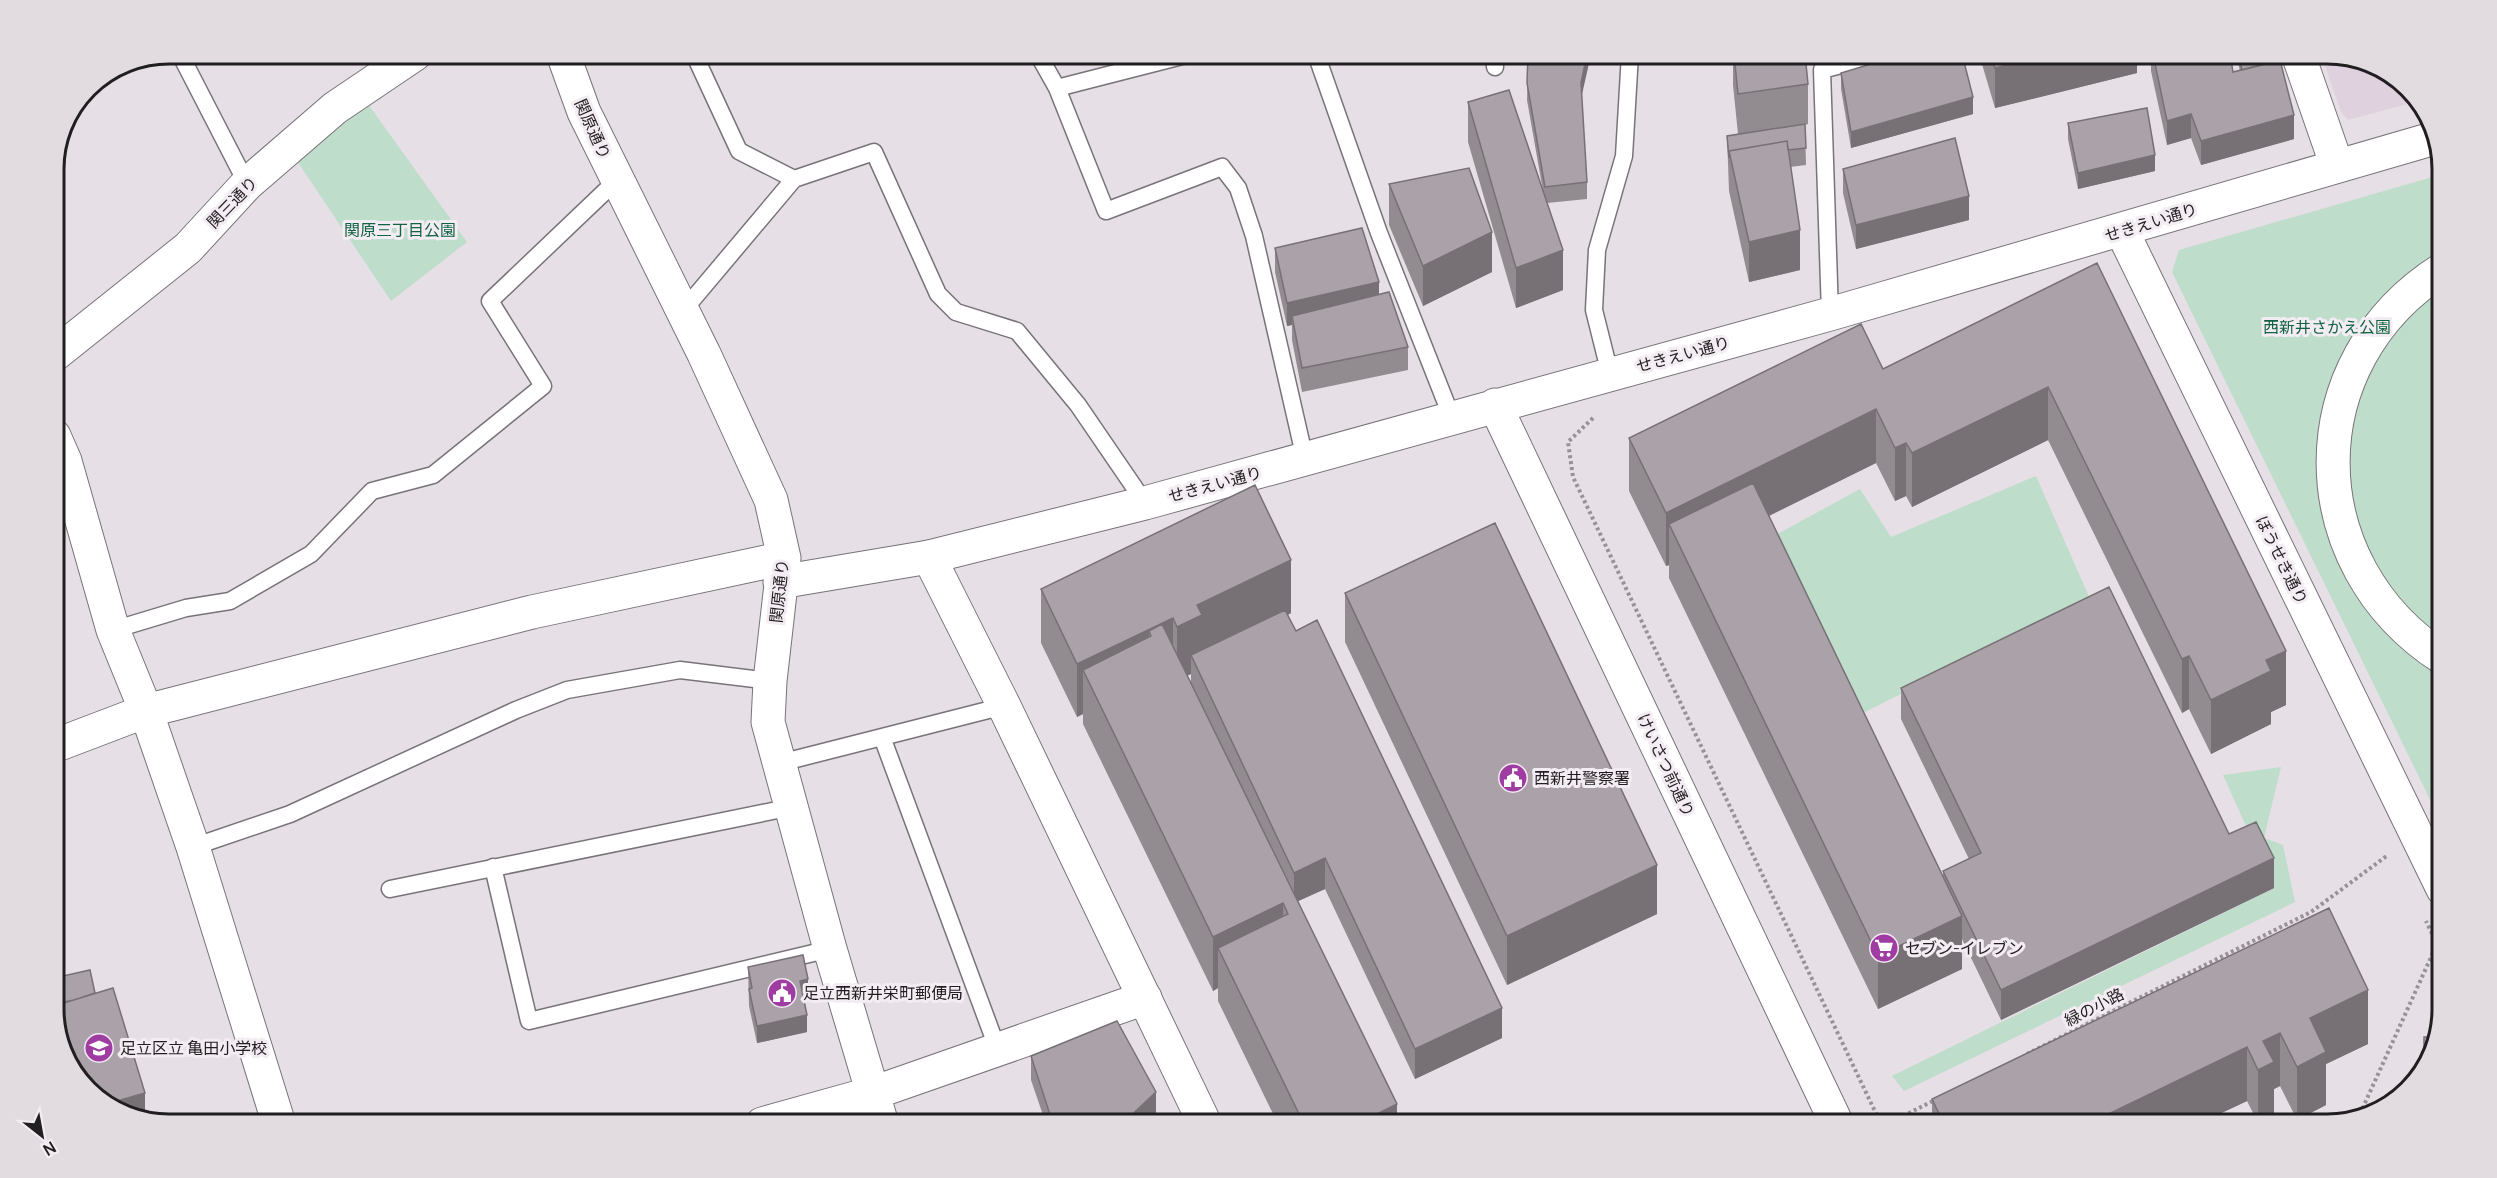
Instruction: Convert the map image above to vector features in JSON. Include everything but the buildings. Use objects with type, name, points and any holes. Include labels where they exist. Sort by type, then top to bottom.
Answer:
[{"type":"street","name":"関三通り","points":[[65,346],[188,248],[248,184],[335,108],[400,64]]},
{"type":"street","name":"関原通り","points":[[566,64],[584,112],[704,354],[771,500],[782,570],[768,722],[830,949],[879,1114]]},
{"type":"street","points":[[2301,64],[2337,166]]},
{"type":"street","name":"せきえい通り","points":[[65,742],[146,711],[532,612],[782,570],[929,557],[1145,503],[1830,314],[2122,231],[2428,140]]},
{"type":"street","name":"ぼうせき通り","points":[[2122,231],[2432,899]]},
{"type":"street","points":[[2432,275],[2417,285],[2385,317],[2360,355],[2342,397],[2334,453],[2334,487],[2343,532],[2361,574],[2387,611],[2420,643],[2432,651]]},
{"type":"street","name":"けいさつ前通り","points":[[1495,405],[1832,1114]]},
{"type":"street","points":[[65,461],[114,630],[146,711],[192,847],[276,1114]]},
{"type":"street","points":[[929,557],[1004,706],[1200,1114]]},
{"type":"street","points":[[798,1114],[873,1093],[1145,998]]},
{"type":"lane","points":[[185,64],[248,184]]},
{"type":"lane","points":[[699,64],[739,151],[794,179]]},
{"type":"lane","points":[[1044,64],[1057,88],[1106,211],[1222,167],[1238,188],[1254,236],[1305,459]]},
{"type":"lane","points":[[1057,88],[1151,64]]},
{"type":"lane","points":[[1320,64],[1379,233],[1452,418]]},
{"type":"lane","points":[[1610,374],[1594,310],[1597,250],[1624,156],[1629,64]]},
{"type":"lane","points":[[1830,314],[1822,70],[1844,64]]},
{"type":"lane","points":[[682,312],[794,179],[874,152],[938,294],[956,312],[1017,331],[1078,405],[1145,503]]},
{"type":"lane","points":[[114,630],[186,608],[230,601],[311,554],[372,491],[433,475],[543,386],[490,301],[617,180]]},
{"type":"lane","points":[[192,847],[290,814],[516,710],[567,690],[680,670],[770,681]]},
{"type":"lane","points":[[780,763],[1004,706]]},
{"type":"lane","points":[[882,737],[998,1050]]},
{"type":"lane","points":[[390,889],[792,807]]},
{"type":"lane","points":[[493,867],[529,1021],[830,949]]},
{"type":"path","points":[[1600,411],[1568,442],[1573,477],[1876,1114]]},
{"type":"path","name":"緑の小路","points":[[2025,1055],[2311,912],[2393,851]]},
{"type":"path","points":[[2362,1108],[2432,956]]},
{"type":"path","points":[[1907,1114],[1940,1097]]},
{"type":"shaded area","points":[[2324,64],[2368,72],[2391,86],[2409,103],[2348,120],[2341,112]]},
{"type":"green space","name":"関原三丁目公園","points":[[368,104],[467,242],[391,301],[297,161]]},
{"type":"green space","name":"西新井さかえ公園","points":[[2432,177],[2432,804],[2172,272],[2179,250]]},
{"type":"green space","points":[[2036,476],[2090,599],[1843,723],[1774,536],[1860,489],[1891,537]]},
{"type":"green space","points":[[2281,767],[2264,838],[2283,845],[2295,902],[1904,1091],[1892,1076],[2274,888],[2223,775]]},
{"type":"place","name":"西新井警察署","points":[[1513,778]]},
{"type":"place","name":"セブン-イレブン","points":[[1884,948]]},
{"type":"place","name":"足立西新井栄町郵便局","points":[[782,993]]},
{"type":"place","name":"足立区立 亀田小学校","points":[[99,1048]]}]
